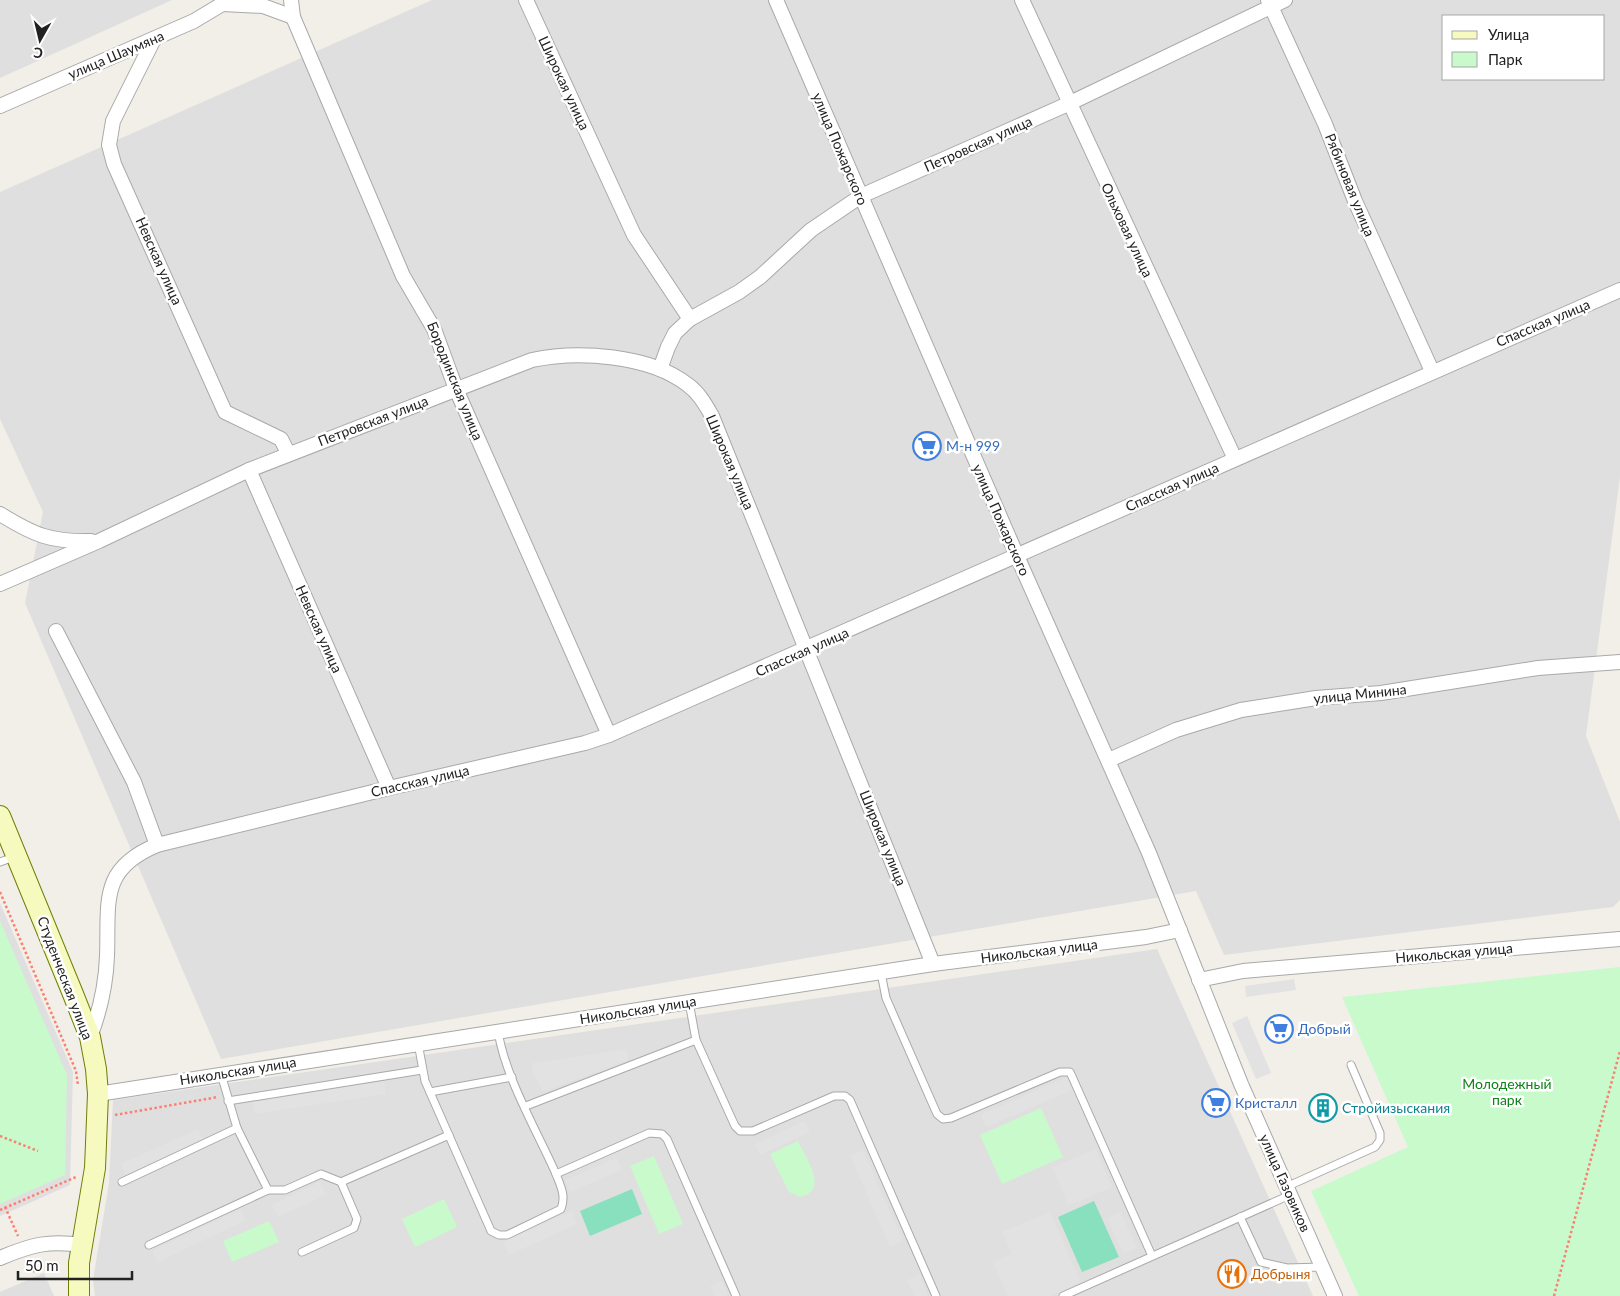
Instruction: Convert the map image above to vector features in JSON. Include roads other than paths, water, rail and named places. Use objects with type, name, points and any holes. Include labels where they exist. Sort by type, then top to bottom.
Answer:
[{"type":"street","name":"Бородинская улица","points":[[292,0],[293,17],[403,276],[434,329],[456,389],[609,735]]},
{"type":"street","name":"Широкая улица","points":[[526,0],[634,235],[690,319]]},
{"type":"street","name":"улица Пожарского","points":[[776,0],[1017,556],[1108,760],[1180,930]]},
{"type":"street","name":"Ольховая улица","points":[[1022,0],[1068,104],[1235,459]]},
{"type":"street","name":"Петровская улица","points":[[690,319],[738,292],[760,277],[811,230],[861,196],[1068,104],[1270,3],[1285,0]]},
{"type":"street","points":[[225,1],[263,6],[293,17]]},
{"type":"street","name":"улица Шаумяна","points":[[0,106],[194,21],[225,1]]},
{"type":"street","name":"Рябиновая улица","points":[[1270,3],[1325,124],[1355,201],[1432,371]]},
{"type":"street","name":"Невская улица","points":[[154,39],[113,121],[109,145],[114,164],[225,412],[281,439],[288,453]]},
{"type":"street","name":"Спасская улица","points":[[90,1037],[99,1013],[104,985],[108,898],[113,881],[124,864],[138,853],[157,845],[389,788],[585,744],[609,735],[808,650],[1432,371],[1620,290]]},
{"type":"street","points":[[660,369],[668,347],[676,334],[690,319]]},
{"type":"street","name":"Петровская улица","points":[[0,584],[99,541],[288,453],[532,360],[548,356],[589,355],[660,369]]},
{"type":"street","name":"Широкая улица","points":[[660,369],[674,375],[690,386],[702,399],[712,416],[808,650],[933,964]]},
{"type":"street","name":"Невская улица","points":[[249,470],[389,788]]},
{"type":"street","name":"Петровская улица","points":[[0,514],[23,528],[62,542],[99,541]]},
{"type":"street","points":[[56,631],[134,782],[157,845]]},
{"type":"street","name":"улица Минина","points":[[1108,760],[1176,730],[1241,710],[1316,698],[1381,693],[1538,668],[1620,662]]},
{"type":"street","name":"Студенческая улица","points":[[0,816],[8,859],[90,1037],[89,1092],[96,1168],[77,1276],[79,1296]]},
{"type":"street","name":"Никольская улица","points":[[89,1092],[221,1074],[933,964],[1146,937],[1180,930]]},
{"type":"street","name":"улица Газовиков","points":[[1180,930],[1199,980],[1288,1191],[1335,1296]]},
{"type":"street","name":"Никольская улица","points":[[1199,980],[1243,971],[1620,940]]},
{"type":"street","points":[[0,1258],[38,1243],[53,1241],[82,1245]]},
{"type":"lane","points":[[881,972],[886,998],[937,1114],[943,1119],[951,1118],[1060,1072],[1070,1072],[1152,1256]]},
{"type":"lane","points":[[689,1002],[696,1040],[735,1126],[740,1131],[753,1131],[834,1096],[845,1096],[850,1100],[936,1296]]},
{"type":"lane","points":[[418,1044],[422,1070],[430,1092],[491,1231],[499,1235],[507,1235],[560,1209],[564,1202],[563,1191],[556,1174],[503,1056],[498,1031]]},
{"type":"lane","points":[[526,1106],[696,1040]]},
{"type":"lane","points":[[1063,1296],[1240,1217],[1375,1147],[1380,1140],[1380,1134],[1351,1064]]},
{"type":"lane","points":[[228,1101],[422,1070]]},
{"type":"lane","points":[[221,1074],[237,1128],[268,1190]]},
{"type":"lane","points":[[430,1092],[512,1077]]},
{"type":"lane","points":[[122,1182],[237,1128]]},
{"type":"lane","points":[[556,1174],[649,1132],[662,1134],[667,1139],[736,1296]]},
{"type":"lane","points":[[341,1182],[449,1135]]},
{"type":"lane","points":[[149,1245],[268,1190],[285,1190],[321,1174],[341,1182],[358,1219],[354,1228],[302,1252]]},
{"type":"lane","points":[[1240,1217],[1261,1262],[1287,1268],[1322,1267]]},
{"type":"place","name":"М-н 999","points":[[927,446]]},
{"type":"place","name":"Добрый","points":[[1279,1029]]},
{"type":"place","name":"Кристалл","points":[[1216,1103]]},
{"type":"place","name":"Стройизыскания","points":[[1323,1108]]},
{"type":"place","name":"Добрыня","points":[[1232,1274]]},
{"type":"park label","name":"Молодежный парк","points":[[1507,1092]]}]
